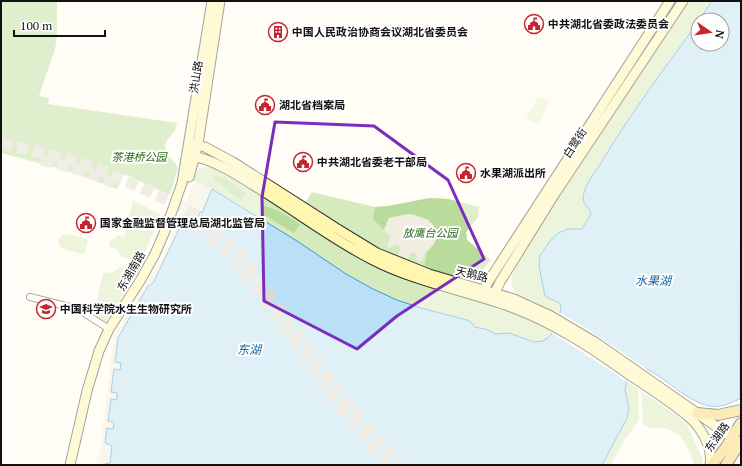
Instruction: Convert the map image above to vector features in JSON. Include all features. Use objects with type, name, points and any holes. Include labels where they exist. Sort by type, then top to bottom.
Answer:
[{"type":"main road","name":"洪山路","points":[[194,144],[212,1]]},
{"type":"main road","name":"洪山路","points":[[191,156],[220,1]]},
{"type":"main road","name":"白鹭街","points":[[482,293],[670,1]]},
{"type":"main road","name":"白鹭街","points":[[493,296],[500,282],[554,196],[683,1]]},
{"type":"main road","name":"天鹅路","points":[[194,144],[213,150],[377,253],[482,293]]},
{"type":"main road","name":"天鹅路","points":[[191,156],[212,162],[239,176],[286,204],[372,260],[426,282],[482,293],[525,304],[549,319],[582,334],[641,378],[696,424],[708,445],[711,465]]},
{"type":"main road","name":"东湖南路","points":[[70,465],[96,359],[109,329],[140,281],[155,254],[191,156]]},
{"type":"main road","name":"天鹅路","points":[[641,378],[738,440]]},
{"type":"main road","points":[[697,413],[718,415],[741,410]]},
{"type":"main road","name":"东湖路","points":[[726,465],[738,440],[741,423]]},
{"type":"main road","name":"东湖路","points":[[711,465],[738,440]]},
{"type":"street","points":[[30,297],[78,309],[109,329]]},
{"type":"highlighted area","points":[[275,122],[374,126],[448,180],[484,259],[397,316],[357,349],[264,301],[262,197]]},
{"type":"green space","name":"茶港桥公园","points":[[1,1],[57,1],[57,35],[55,49],[39,96],[49,98],[48,104],[177,123],[175,131],[165,145],[167,154],[178,168],[170,195],[124,174],[117,189],[65,170],[1,153]]},
{"type":"green space","points":[[689,1],[712,1],[704,12],[690,12],[690,32],[622,129],[584,192],[584,202],[591,214],[580,230],[559,303],[561,306],[560,313],[554,310],[552,313],[518,296],[512,286],[512,276],[515,268],[559,197]]},
{"type":"green space","points":[[538,96],[550,101],[539,125],[526,119]]},
{"type":"green space","points":[[203,167],[224,171],[385,270],[424,286],[506,309],[546,325],[545,328],[552,333],[545,340],[537,342],[509,333],[495,334],[485,329],[474,327],[471,322],[467,320],[418,307],[383,294],[326,262],[237,204],[190,179],[194,171]]},
{"type":"green space","points":[[215,175],[229,180],[247,194],[241,200],[234,196],[214,180]]},
{"type":"green space","name":"放鹰台公园","points":[[312,192],[375,207],[435,198],[448,199],[479,207],[478,217],[466,232],[467,240],[491,260],[479,273],[468,279],[424,269],[376,248],[305,203]]},
{"type":"green space","points":[[429,198],[448,199],[479,207],[478,217],[466,232],[467,240],[491,260],[476,276],[468,279],[462,279],[424,269],[427,252],[434,244],[436,239],[436,231],[428,220],[411,214],[389,218],[384,230],[373,219],[375,207]]},
{"type":"green space","points":[[133,200],[161,215],[141,261],[121,257],[118,250],[109,246],[110,239],[115,239],[117,235],[124,237]]},
{"type":"green space","points":[[263,205],[279,211],[300,224],[294,233],[259,212]]},
{"type":"green space","points":[[63,234],[88,240],[85,253],[82,254],[60,247],[58,240]]},
{"type":"green space","points":[[120,267],[137,272],[105,324],[95,316],[94,313],[103,273],[113,272]]},
{"type":"green space","points":[[627,381],[638,389],[639,420],[623,442],[611,465],[602,465],[627,418],[629,408],[625,389]]},
{"type":"green space","points":[[641,391],[677,416],[687,425],[703,459],[702,465],[694,464],[684,441],[675,432],[663,428],[651,428],[643,423]]},
{"type":"shaded area","points":[[195,181],[212,189],[202,213],[197,218],[180,227],[153,284],[148,286],[118,338],[115,362],[121,363],[120,370],[114,369],[111,392],[117,393],[117,400],[108,421],[114,422],[113,429],[107,428],[112,446],[110,463],[95,465],[100,451],[114,337],[161,259],[170,241],[174,226]]},
{"type":"shaded area","points":[[408,214],[428,220],[436,231],[436,239],[434,244],[420,261],[416,259],[417,254],[411,252],[408,259],[398,255],[401,247],[395,245],[390,248],[387,246],[391,236],[384,230],[389,218]]},
{"type":"water","name":"东湖","points":[[712,1],[741,1],[740,399],[720,406],[710,406],[680,392],[644,368],[627,381],[625,389],[629,408],[627,418],[602,465],[100,465],[110,463],[112,446],[105,443],[107,428],[113,429],[114,422],[108,421],[111,399],[117,400],[117,393],[111,392],[114,369],[120,370],[121,363],[115,362],[118,338],[148,286],[153,283],[180,227],[184,225],[188,215],[197,218],[200,212],[202,213],[212,189],[297,241],[346,274],[397,300],[467,320],[471,322],[474,327],[485,329],[496,334],[509,333],[534,342],[543,341],[548,338],[552,333],[560,313],[561,306],[559,303],[545,296],[539,266],[540,255],[558,233],[568,229],[582,229],[591,214],[584,203],[583,198],[585,189],[636,109],[690,33],[690,52],[730,52],[730,12],[704,12]]},
{"type":"pier","points":[[558,312],[586,328],[647,369],[646,371],[642,370],[629,383],[551,332]]},
{"type":"tunnel","points":[[1,143],[77,161],[115,176],[182,207],[201,218],[238,252],[346,401],[399,465]]},
{"type":"tunnel","points":[[42,160],[90,173],[113,183]]},
{"type":"tunnel","points":[[183,216],[220,246],[253,283],[328,390],[387,465]]},
{"type":"place","name":"中共湖北省委政法委员会","points":[[534,24]]},
{"type":"place","name":"中国人民政治协商会议湖北省委员会","points":[[278,32]]},
{"type":"place","name":"湖北省档案局","points":[[265,105]]},
{"type":"place","name":"中共湖北省委老干部局","points":[[303,162]]},
{"type":"place","name":"水果湖派出所","points":[[466,173]]},
{"type":"place","name":"国家金融监督管理总局湖北监管局","points":[[86,223]]},
{"type":"place","name":"中国科学院水生生物研究所","points":[[46,309]]},
{"type":"water label","name":"水果湖","points":[[653,280]]}]
